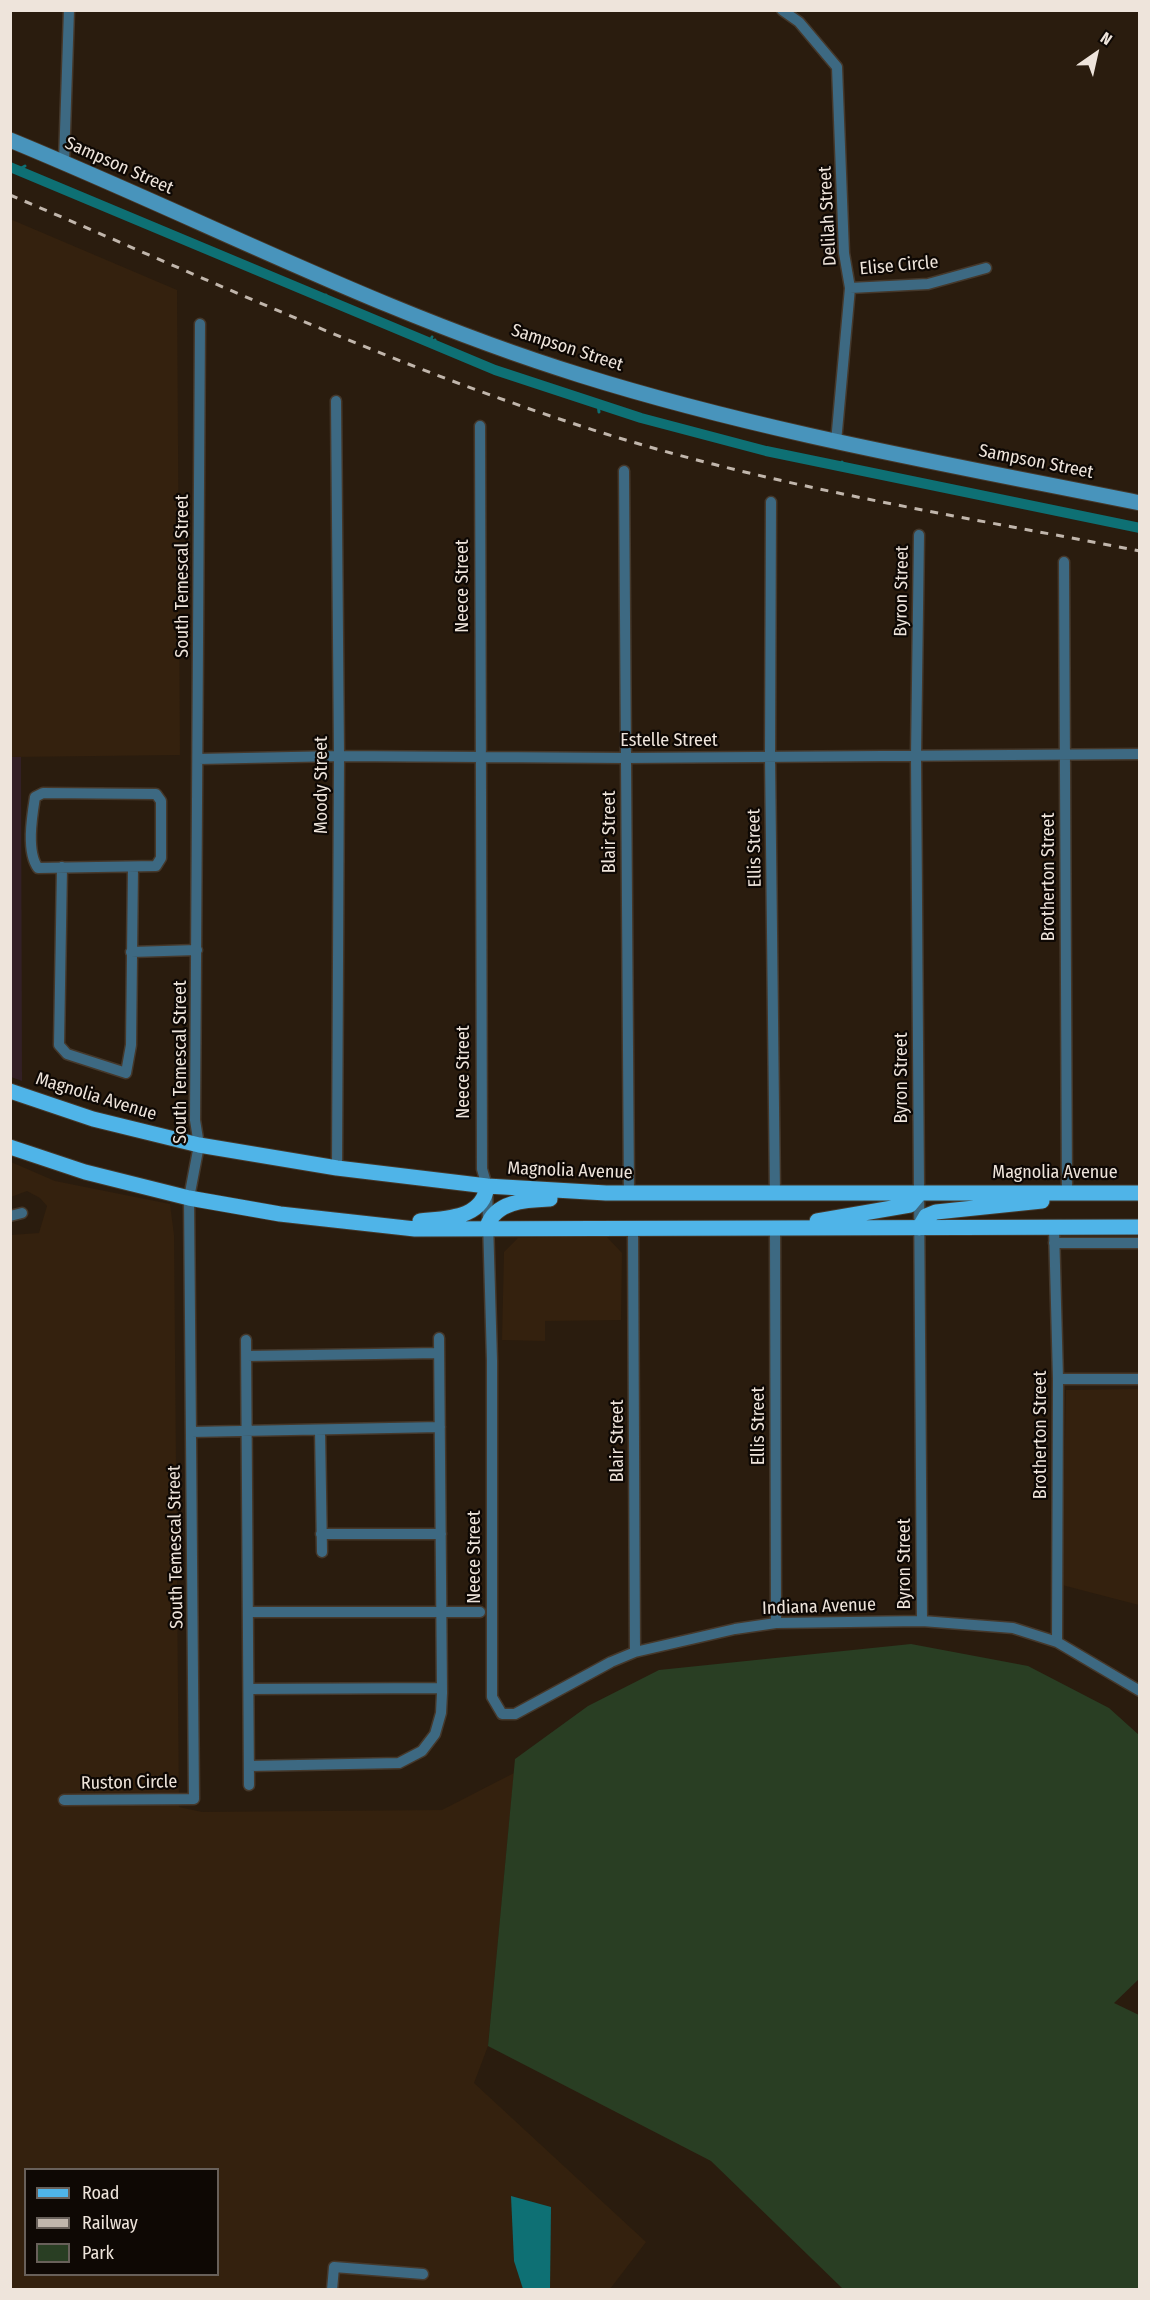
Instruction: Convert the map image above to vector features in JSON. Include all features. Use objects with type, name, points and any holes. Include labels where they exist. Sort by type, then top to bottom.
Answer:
[{"type":"main road","name":"Magnolia Avenue","points":[[10,1090],[93,1119],[199,1145],[337,1168],[487,1186],[606,1193],[1140,1192]]},
{"type":"main road","points":[[10,1147],[85,1172],[189,1198],[280,1214],[415,1229],[487,1227],[919,1228],[1054,1235],[1140,1227]]},
{"type":"main road","points":[[381,1226],[467,1213],[481,1205],[487,1186]]},
{"type":"main road","points":[[487,1227],[494,1212],[513,1204],[606,1193]]},
{"type":"main road","points":[[775,1228],[910,1205],[920,1193]]},
{"type":"main road","points":[[919,1228],[926,1216],[936,1212],[1053,1200],[1067,1193]]},
{"type":"street","points":[[64,162],[69,10]]},
{"type":"street","name":"Delilah Street","points":[[782,10],[799,22],[837,67],[844,253],[850,288],[836,442]]},
{"type":"street","name":"Sampson Street","points":[[10,140],[318,275],[452,330],[579,375],[698,408],[836,442],[1140,503]]},
{"type":"street","name":"Elise Circle","points":[[850,288],[928,284],[986,268]]},
{"type":"street","name":"South Temescal Street","points":[[194,1799],[189,1198],[199,1145],[195,1129],[200,324]]},
{"type":"street","name":"Moody Street","points":[[336,401],[339,756],[337,1168]]},
{"type":"street","name":"Neece Street","points":[[480,426],[479,758],[482,1169],[487,1186],[492,1361],[492,1697],[502,1714]]},
{"type":"street","name":"Blair Street","points":[[624,471],[629,1193]]},
{"type":"street","name":"Ellis Street","points":[[771,502],[775,1194]]},
{"type":"street","name":"Byron Street","points":[[919,535],[916,756],[922,1621]]},
{"type":"street","name":"Brotherton Street","points":[[1064,562],[1067,1193]]},
{"type":"street","name":"Estelle Street","points":[[198,759],[339,756],[626,758],[1140,754]]},
{"type":"street","points":[[43,793],[156,794],[161,801],[161,858],[156,866],[132,867],[38,868],[32,860],[35,797],[43,793]]},
{"type":"street","points":[[62,867],[59,1045],[67,1054],[126,1073],[132,1045],[132,867]]},
{"type":"street","points":[[131,952],[197,950]]},
{"type":"street","points":[[10,1216],[22,1213]]},
{"type":"street","name":"Ellis Street","points":[[775,1228],[776,1623]]},
{"type":"street","name":"Blair Street","points":[[633,1229],[635,1652]]},
{"type":"street","points":[[1054,1235],[1140,1243]]},
{"type":"street","name":"Brotherton Street","points":[[1054,1235],[1058,1379],[1057,1642]]},
{"type":"street","points":[[249,1766],[399,1763],[422,1751],[435,1734],[441,1713],[442,1688],[440,1338]]},
{"type":"street","points":[[246,1340],[249,1785]]},
{"type":"street","points":[[247,1356],[440,1353]]},
{"type":"street","points":[[1058,1379],[1140,1379]]},
{"type":"street","points":[[191,1432],[440,1427]]},
{"type":"street","points":[[320,1430],[322,1552]]},
{"type":"street","points":[[321,1534],[441,1534]]},
{"type":"street","points":[[248,1612],[442,1610],[480,1612]]},
{"type":"street","name":"Indiana Avenue","points":[[502,1714],[515,1714],[611,1662],[635,1652],[735,1629],[776,1623],[922,1621],[1013,1629],[1057,1642],[1140,1691]]},
{"type":"street","points":[[249,1689],[442,1688]]},
{"type":"street","name":"Ruston Circle","points":[[64,1800],[194,1799]]},
{"type":"street","points":[[332,2289],[334,2267],[423,2274]]},
{"type":"shaded area","points":[[10,219],[177,290],[180,755],[11,757]]},
{"type":"shaded area","points":[[10,757],[21,757],[22,1081],[11,1077]]},
{"type":"shaded area","points":[[11,1162],[55,1181],[170,1204],[174,1235],[179,1807],[202,1812],[442,1810],[514,1773],[488,2046],[474,2083],[646,2242],[610,2289],[11,2289],[10,1235],[39,1233],[47,1206],[40,1198],[27,1191],[11,1197]]},
{"type":"shaded area","points":[[606,1236],[622,1253],[621,1320],[545,1321],[545,1341],[502,1340],[504,1252],[518,1238]]},
{"type":"shaded area","points":[[1139,1389],[1139,1605],[1062,1585],[1066,1390]]},
{"type":"green space","points":[[911,1644],[1028,1666],[1109,1708],[1139,1735],[1139,1979],[1114,2003],[1139,2015],[1139,2289],[843,2289],[711,2161],[488,2046],[515,1759],[588,1706],[659,1670]]},
{"type":"water","points":[[511,2196],[551,2207],[550,2289],[523,2289],[514,2261]]},
{"type":"waterway","points":[[18,170],[25,166]]},
{"type":"waterway","points":[[10,167],[495,370],[641,418],[766,451],[1140,528]]},
{"type":"waterway","points":[[323,300],[326,295]]},
{"type":"waterway","points":[[429,344],[432,337]]},
{"type":"waterway","points":[[433,346],[435,340]]},
{"type":"waterway","points":[[598,404],[599,412]]},
{"type":"waterway","points":[[842,462],[842,467]]},
{"type":"railway","points":[[10,195],[378,352],[452,381],[603,433],[735,470],[870,500],[1140,551]]}]
